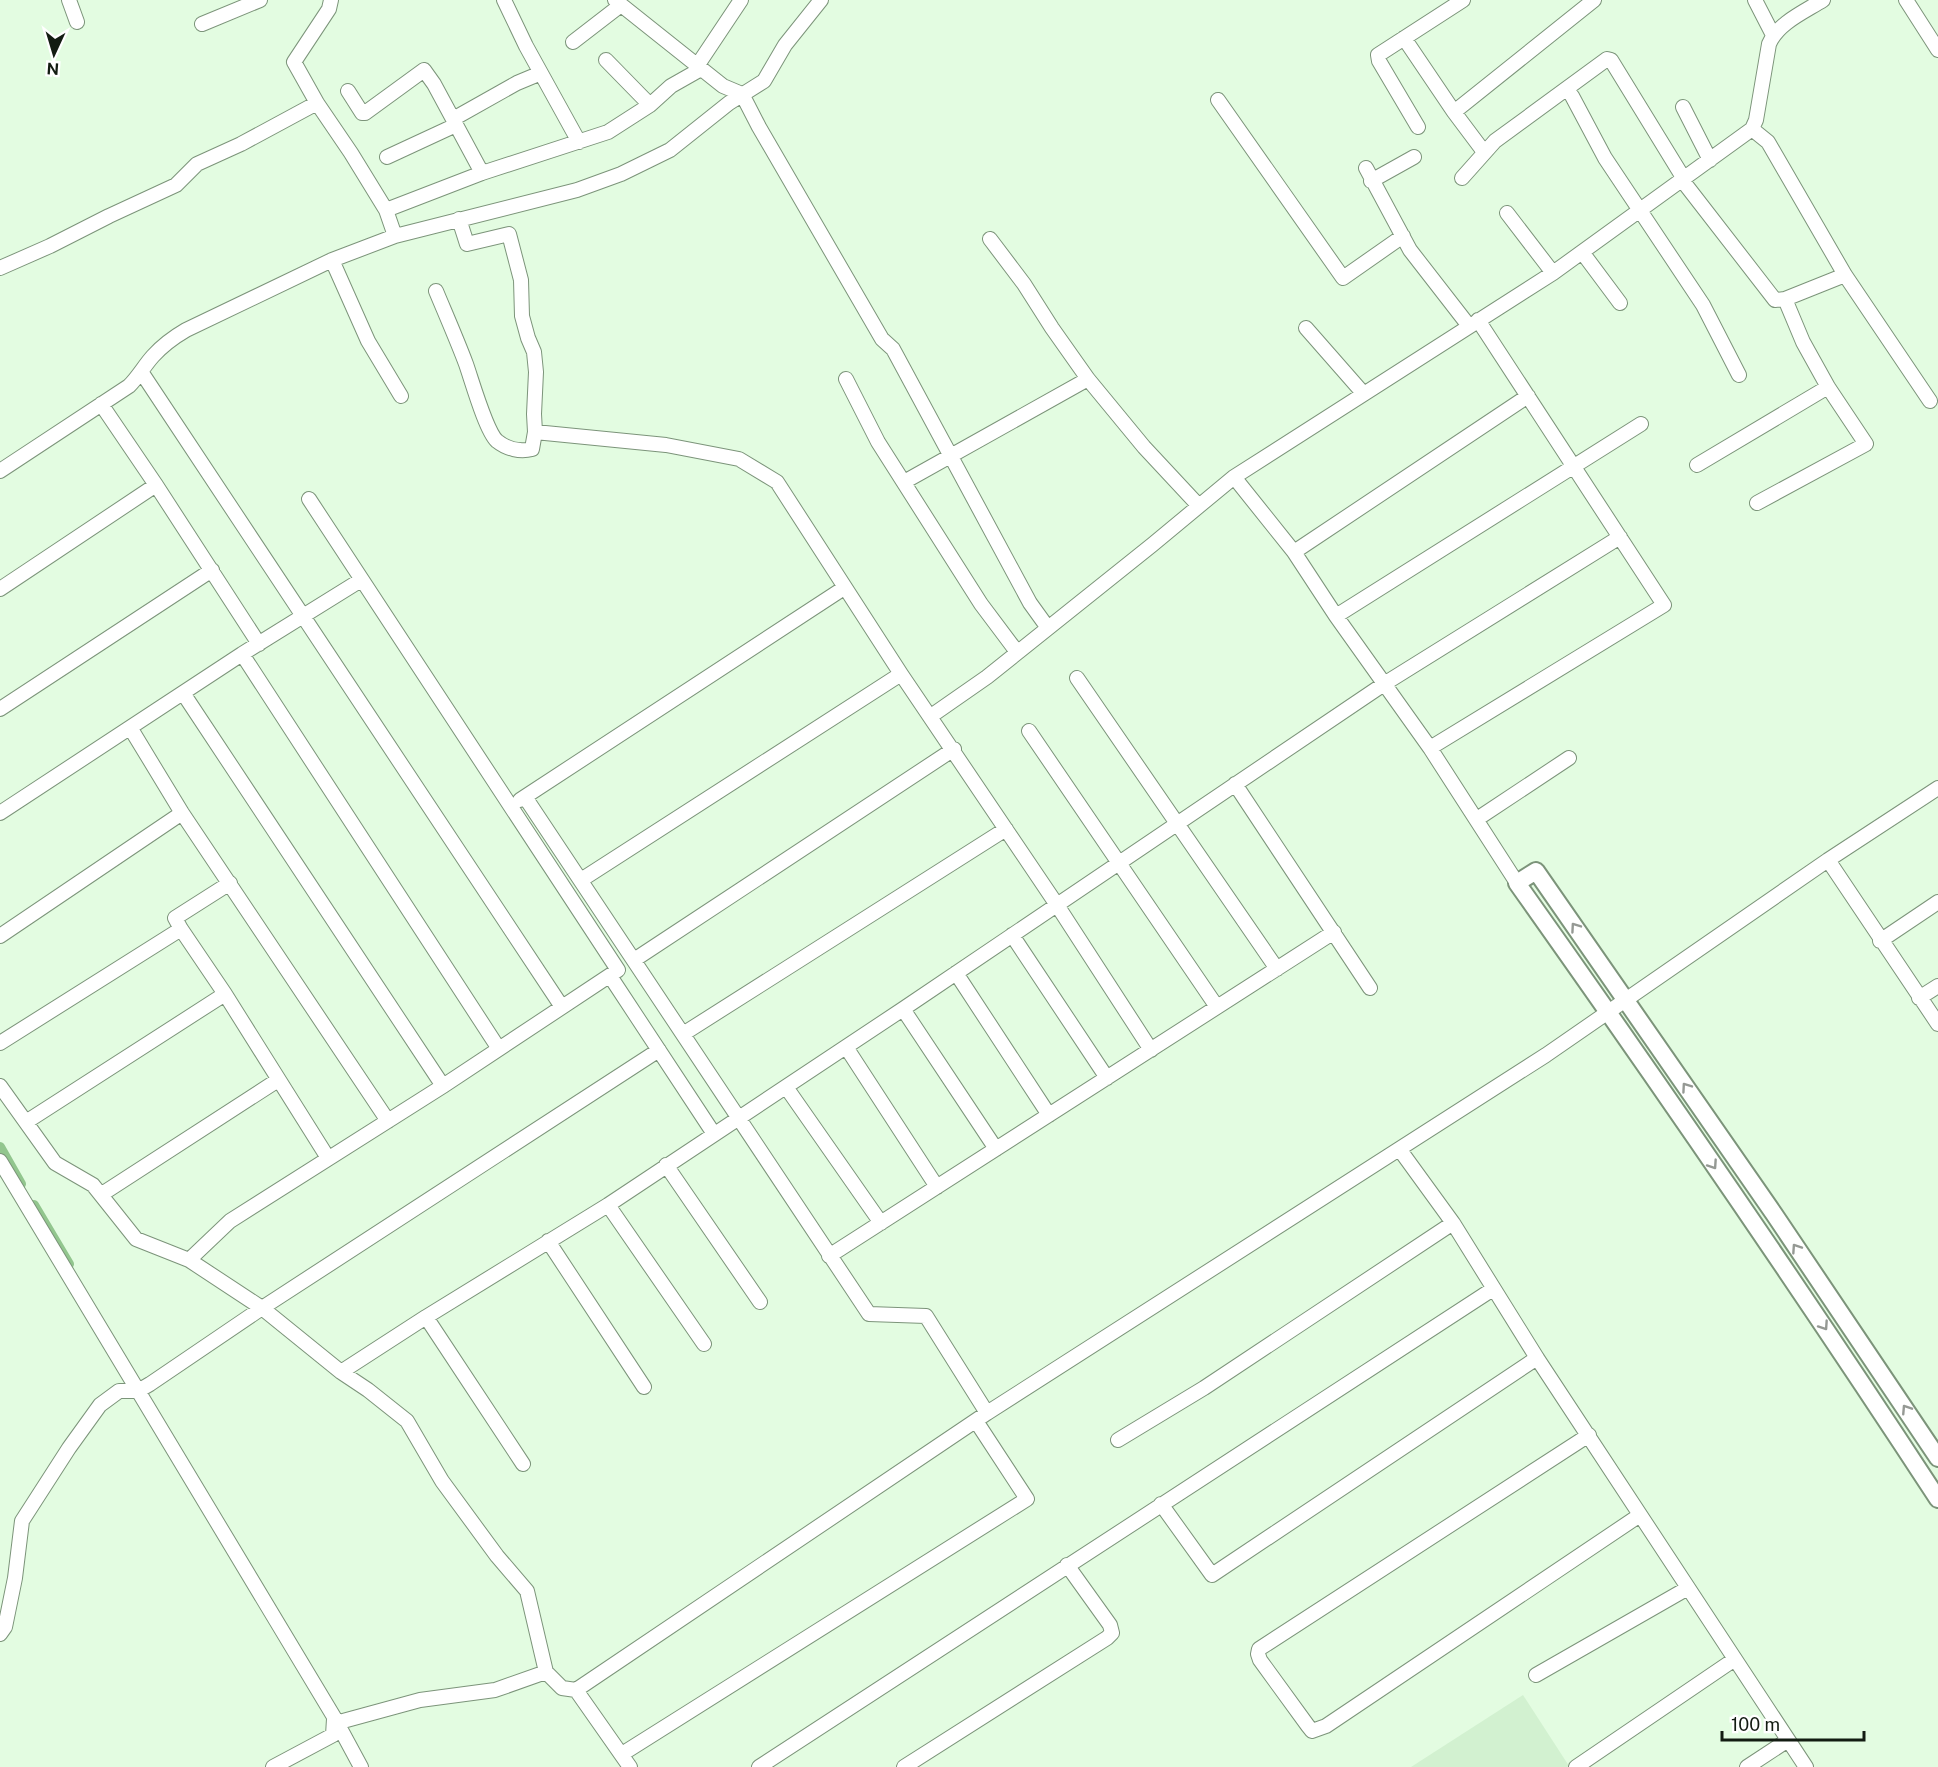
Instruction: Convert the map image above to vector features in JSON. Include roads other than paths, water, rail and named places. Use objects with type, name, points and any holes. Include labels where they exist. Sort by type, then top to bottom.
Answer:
[{"type":"main road","points":[[1938,1458],[1885,1377],[1536,871],[1517,884],[1609,1013],[1852,1368],[1938,1499]]},
{"type":"main road","points":[[1852,1368],[1870,1356]]},
{"type":"main road","points":[[1866,1389],[1885,1377]]},
{"type":"street","points":[[69,0],[76,22]]},
{"type":"street","points":[[202,24],[260,0]]},
{"type":"street","points":[[331,0],[329,9],[294,62],[316,103],[351,153],[386,210],[395,236]]},
{"type":"street","points":[[504,0],[579,142]]},
{"type":"street","points":[[386,210],[482,173],[608,132],[650,105],[671,86],[699,67],[741,0]]},
{"type":"street","points":[[0,471],[129,386],[142,373],[151,358],[171,339],[332,260],[395,236],[577,190],[621,174],[670,150],[742,94],[764,81],[785,45],[821,0]]},
{"type":"street","points":[[1418,127],[1377,58],[1378,55],[1463,0]]},
{"type":"street","points":[[1454,112],[1594,0]]},
{"type":"street","points":[[1755,0],[1773,35]]},
{"type":"street","points":[[1906,0],[1938,50]]},
{"type":"street","points":[[931,716],[987,677],[1233,477],[1553,273],[1752,129],[1756,120],[1769,44],[1773,35],[1820,1]]},
{"type":"street","points":[[573,42],[618,2],[723,86],[742,94],[882,339],[893,349],[1030,603],[1048,628]]},
{"type":"street","points":[[1404,38],[1484,152]]},
{"type":"street","points":[[1462,178],[1495,141],[1608,59],[1611,60],[1683,180],[1775,300],[1785,299],[1845,275]]},
{"type":"street","points":[[606,60],[650,105]]},
{"type":"street","points":[[348,91],[362,113],[366,113],[424,70],[482,173]]},
{"type":"street","points":[[387,157],[454,122],[517,83],[541,73]]},
{"type":"street","points":[[1572,96],[1605,158],[1703,305],[1739,375]]},
{"type":"street","points":[[1218,100],[1343,278],[1403,236]]},
{"type":"street","points":[[0,268],[177,185],[197,164],[241,144],[316,103]]},
{"type":"street","points":[[1683,107],[1710,160]]},
{"type":"street","points":[[1752,129],[1768,142],[1845,275],[1930,401]]},
{"type":"street","points":[[1414,158],[1369,175],[1410,250],[1473,323],[1528,396],[1664,605],[1430,748]]},
{"type":"street","points":[[1507,213],[1553,273]]},
{"type":"street","points":[[436,291],[490,432],[498,442],[522,452],[532,449],[535,432],[534,352],[522,316],[521,280],[509,234],[467,244],[459,219]]},
{"type":"street","points":[[990,239],[1024,284],[1088,379],[1144,447],[1199,506]]},
{"type":"street","points":[[1582,252],[1620,303]]},
{"type":"street","points":[[332,260],[368,341],[401,396]]},
{"type":"street","points":[[1757,503],[1866,444],[1828,387],[1803,342],[1785,299]]},
{"type":"street","points":[[1306,328],[1364,393]]},
{"type":"street","points":[[142,373],[562,1007]]},
{"type":"street","points":[[846,379],[878,442],[981,604],[1017,652]]},
{"type":"street","points":[[904,482],[1088,379]]},
{"type":"street","points":[[1697,465],[1828,387]]},
{"type":"street","points":[[1294,552],[1528,396]]},
{"type":"street","points":[[101,404],[259,644]]},
{"type":"street","points":[[1336,616],[1641,424]]},
{"type":"street","points":[[535,432],[666,445],[739,459],[777,482],[844,588],[954,749],[1151,1050]]},
{"type":"street","points":[[1233,477],[1294,552],[1336,616],[1430,748],[1517,884]]},
{"type":"street","points":[[0,589],[156,485]]},
{"type":"street","points":[[189,1260],[230,1221],[443,1086],[616,972],[617,967],[309,499]]},
{"type":"street","points":[[341,1372],[608,1205],[1384,684],[1620,537]]},
{"type":"street","points":[[0,709],[212,570]]},
{"type":"street","points":[[0,813],[242,654],[361,580]]},
{"type":"street","points":[[511,806],[844,588]]},
{"type":"street","points":[[242,654],[499,1049]]},
{"type":"street","points":[[581,880],[901,674]]},
{"type":"street","points":[[1077,678],[1277,969]]},
{"type":"street","points":[[183,693],[443,1086]]},
{"type":"street","points":[[131,729],[182,813],[388,1121]]},
{"type":"street","points":[[1029,731],[1217,1007]]},
{"type":"street","points":[[634,960],[954,749]]},
{"type":"street","points":[[1477,819],[1569,758]]},
{"type":"street","points":[[1235,784],[1370,988]]},
{"type":"street","points":[[0,1086],[55,1163],[93,1185],[136,1239],[189,1260],[262,1308],[341,1372],[407,1421],[442,1480],[497,1556],[527,1591],[546,1672],[562,1688],[576,1690],[982,1417],[1400,1150],[1609,1013],[1625,999],[1938,788]]},
{"type":"street","points":[[525,797],[869,1314],[926,1316],[1027,1499],[622,1754]]},
{"type":"street","points":[[0,936],[182,813]]},
{"type":"street","points":[[683,1034],[1006,829]]},
{"type":"street","points":[[1827,861],[1938,1024]]},
{"type":"street","points":[[230,883],[175,918],[328,1158]]},
{"type":"street","points":[[1880,941],[1938,902]]},
{"type":"street","points":[[0,1043],[181,929]]},
{"type":"street","points":[[830,1256],[1334,932]]},
{"type":"street","points":[[1012,935],[1107,1078]]},
{"type":"street","points":[[956,973],[1049,1115]]},
{"type":"street","points":[[610,976],[714,1134]]},
{"type":"street","points":[[1919,998],[1938,986]]},
{"type":"street","points":[[26,1122],[225,994]]},
{"type":"street","points":[[903,1009],[996,1149]]},
{"type":"street","points":[[846,1047],[938,1186]]},
{"type":"street","points":[[0,1634],[5,1627],[15,1578],[22,1521],[100,1405],[118,1392],[144,1388],[262,1308],[659,1050]]},
{"type":"street","points":[[102,1194],[278,1080]]},
{"type":"street","points":[[786,1087],[880,1223]]},
{"type":"street","points":[[1400,1150],[1453,1222],[1537,1358],[1806,1767]]},
{"type":"street","points":[[0,1161],[144,1388],[338,1719],[361,1767]]},
{"type":"street","points":[[666,1165],[760,1302]]},
{"type":"street","points":[[608,1205],[704,1344]]},
{"type":"street","points":[[1118,1440],[1204,1388],[1453,1222]]},
{"type":"street","points":[[548,1241],[644,1387]]},
{"type":"street","points":[[759,1767],[1493,1289]]},
{"type":"street","points":[[426,1317],[523,1464]]},
{"type":"street","points":[[1161,1504],[1212,1575],[1537,1358]]},
{"type":"street","points":[[1589,1435],[1259,1649],[1260,1660],[1312,1731],[1326,1726],[1640,1515]]},
{"type":"street","points":[[904,1767],[1112,1633],[1110,1625],[1067,1565]]},
{"type":"street","points":[[1536,1675],[1688,1588]]},
{"type":"street","points":[[1576,1767],[1735,1659]]},
{"type":"street","points":[[338,1719],[420,1700],[495,1690],[546,1672]]},
{"type":"street","points":[[576,1690],[630,1767]]},
{"type":"street","points":[[273,1767],[333,1735],[338,1719]]},
{"type":"street","points":[[1747,1767],[1788,1740]]},
{"type":"waterway","points":[[0,1147],[21,1184]]},
{"type":"waterway","points":[[34,1205],[69,1264]]}]
